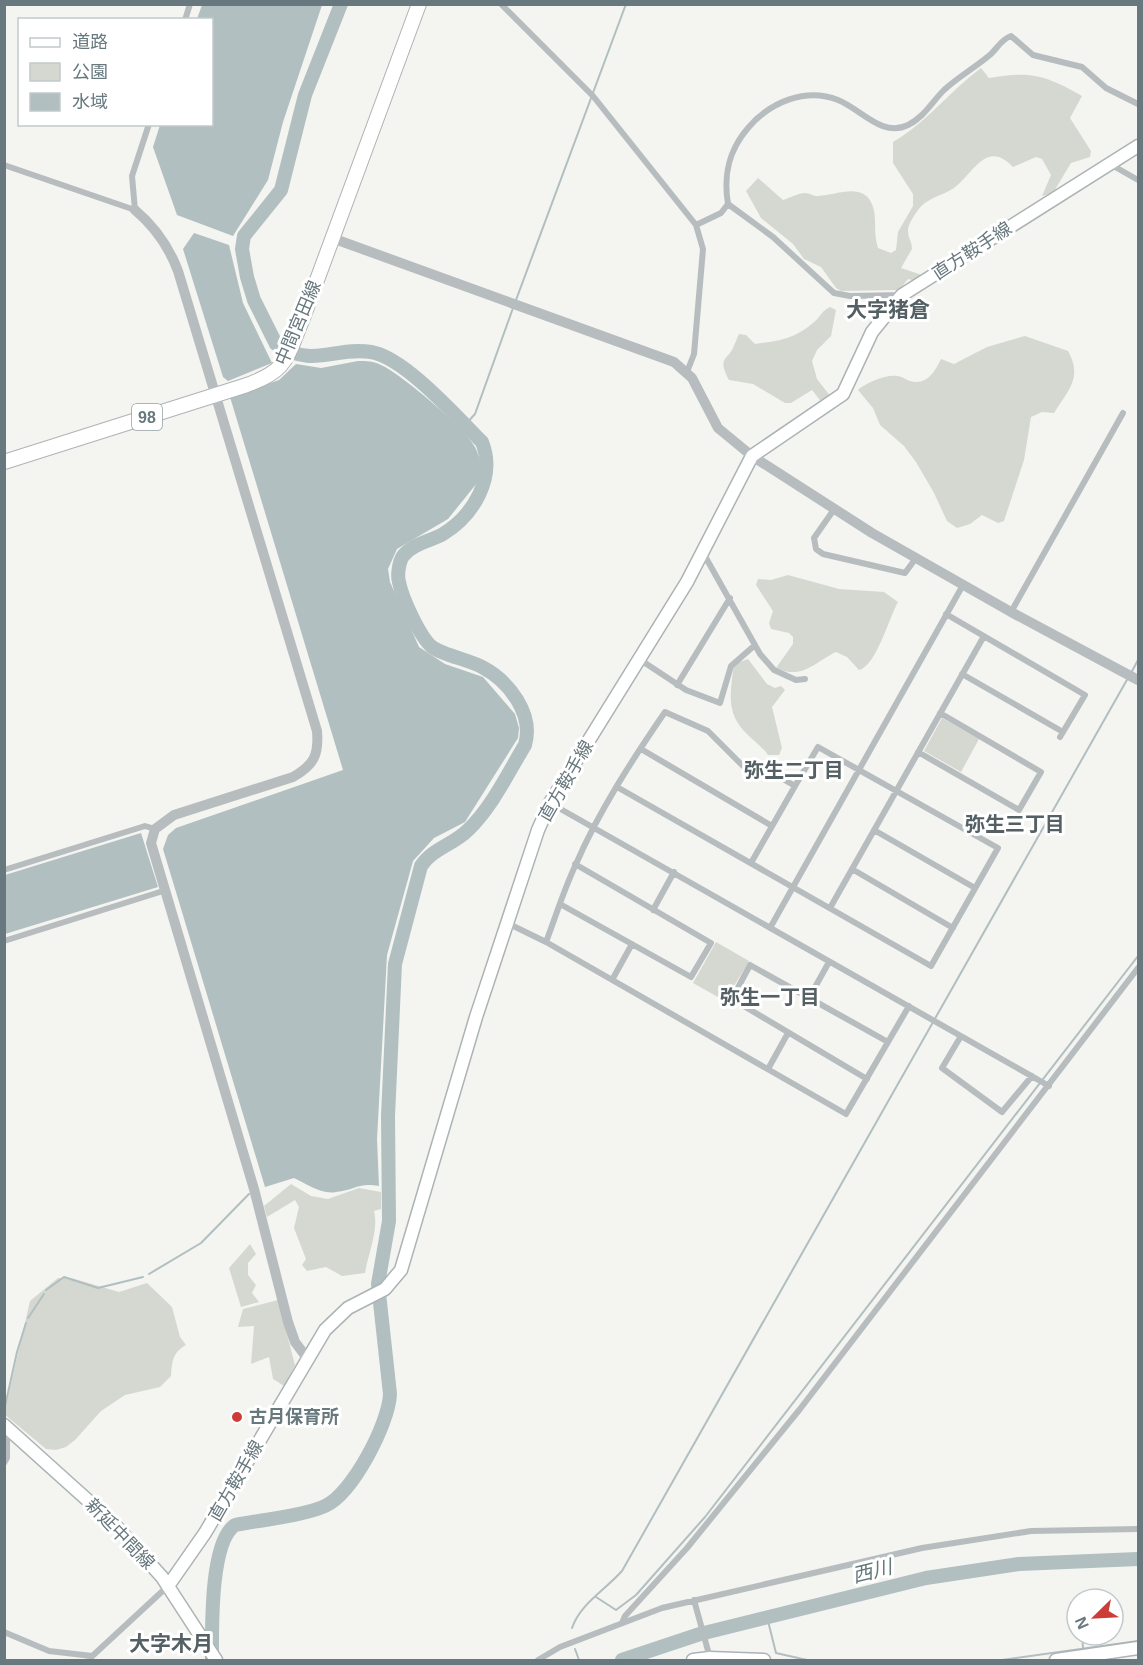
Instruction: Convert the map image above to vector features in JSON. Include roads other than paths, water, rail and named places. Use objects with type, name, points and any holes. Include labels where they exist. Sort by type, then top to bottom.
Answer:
[{"type":"main road","name":"中間宮田線","points":[[4,462],[216,395],[266,378],[278,371],[285,363],[303,318],[419,4]]},
{"type":"main road","name":"直方鞍手線","points":[[168,1586],[205,1533],[325,1330],[338,1316],[385,1289],[401,1270],[507,922],[527,860],[550,803],[639,660],[699,556],[752,456],[843,394],[872,332],[902,295],[1138,146]]},
{"type":"main road","name":"新延中間線","points":[[6,1426],[113,1523],[168,1586],[216,1660]]},
{"type":"main road","points":[[1056,1660],[1138,1648]]},
{"type":"main road","points":[[693,1660],[709,1654],[764,1660]]},
{"type":"street","points":[[501,4],[591,94],[696,225],[702,249],[695,348],[687,372]]},
{"type":"street","points":[[696,225],[721,213],[728,204],[726,181],[729,158],[739,139],[757,118],[782,101],[805,95],[837,99],[882,126],[893,129],[906,127],[916,120],[944,90],[1008,37],[1016,39],[1033,56],[1082,67],[1106,88],[1138,104]]},
{"type":"street","points":[[135,210],[132,176],[148,126]]},
{"type":"street","points":[[1110,163],[1138,180]]},
{"type":"street","points":[[4,165],[135,210],[146,219],[172,253],[317,731],[318,746],[315,760],[308,768],[293,777],[174,815],[155,829],[150,843],[254,1189],[288,1322],[295,1342],[307,1358]]},
{"type":"street","points":[[728,204],[773,237],[834,293],[850,296],[902,295]]},
{"type":"street","points":[[332,238],[674,362],[687,372],[718,428],[752,456],[916,558],[1132,677]]},
{"type":"street","points":[[1011,612],[1123,413]]},
{"type":"street","points":[[835,508],[814,538],[816,549],[823,554],[905,573],[916,558]]},
{"type":"street","points":[[699,556],[706,558],[755,645],[774,670],[796,680],[805,679]]},
{"type":"street","points":[[770,928],[963,585]]},
{"type":"street","points":[[677,686],[730,598]]},
{"type":"street","points":[[946,614],[1085,694],[1062,735],[962,674]]},
{"type":"street","points":[[830,908],[984,636]]},
{"type":"street","points":[[639,660],[677,686],[720,703],[731,666],[737,659],[749,653],[755,645]]},
{"type":"street","points":[[546,942],[575,864],[593,828],[665,712],[708,731],[744,766],[763,767],[795,786]]},
{"type":"street","points":[[918,752],[1019,810],[1041,772],[940,713]]},
{"type":"street","points":[[618,787],[931,966],[998,848],[818,747],[751,863]]},
{"type":"street","points":[[641,749],[772,825]]},
{"type":"street","points":[[550,803],[1049,1086]]},
{"type":"street","points":[[4,870],[145,826],[155,829]]},
{"type":"street","points":[[874,830],[975,888]]},
{"type":"street","points":[[560,904],[691,977],[711,943],[575,864]]},
{"type":"street","points":[[852,869],[953,928]]},
{"type":"street","points":[[653,910],[674,872]]},
{"type":"street","points":[[4,941],[163,891]]},
{"type":"street","points":[[507,922],[546,942],[846,1114],[909,1006]]},
{"type":"street","points":[[612,980],[632,944]]},
{"type":"street","points":[[809,998],[829,962]]},
{"type":"street","points":[[867,1079],[732,999],[750,965],[888,1042]]},
{"type":"street","points":[[622,1623],[625,1616],[702,1530],[800,1409],[1138,968]]},
{"type":"street","points":[[768,1070],[788,1033]]},
{"type":"street","points":[[962,1035],[942,1068],[1002,1112],[1032,1076]]},
{"type":"street","points":[[4,1463],[7,1458],[6,1426]]},
{"type":"street","points":[[538,1660],[560,1647],[622,1623],[694,1601],[977,1538],[1031,1531],[1138,1529]]},
{"type":"street","points":[[4,1632],[49,1651],[90,1658],[168,1586]]},
{"type":"street","points":[[694,1601],[709,1654]]},
{"type":"water","points":[[202,5],[322,5],[283,122],[268,180],[233,236],[177,215],[153,147],[160,126],[213,126],[213,18],[197,18]]},
{"type":"water","points":[[194,233],[229,245],[243,303],[272,363],[228,381],[223,377],[183,249]]},
{"type":"water","points":[[358,361],[378,364],[402,379],[432,402],[459,428],[477,451],[480,469],[477,483],[448,519],[397,549],[388,569],[390,582],[419,647],[445,664],[483,677],[515,714],[519,728],[518,738],[465,822],[434,838],[413,861],[387,955],[377,1139],[379,1186],[361,1186],[331,1193],[294,1178],[265,1187],[163,849],[168,835],[176,828],[343,770],[230,397],[279,380],[296,364],[321,368]]},
{"type":"water","points":[[141,833],[158,887],[5,934],[5,875]]},
{"type":"waterway","points":[[212,1659],[214,1587],[221,1549],[227,1534],[235,1525],[305,1512],[325,1506],[336,1499],[368,1456],[383,1422],[390,1394],[378,1284],[389,1221],[388,1116],[395,964],[421,866],[431,855],[462,835],[485,811],[525,745],[527,733],[522,710],[510,690],[501,681],[482,667],[437,650],[427,642],[408,607],[398,579],[400,562],[407,552],[443,534],[464,517],[473,506],[484,481],[486,468],[486,455],[482,442],[430,390],[384,356],[358,351],[302,355],[276,344],[254,300],[247,277],[242,249],[244,236],[281,190],[305,95],[341,4]]},
{"type":"waterway","points":[[516,300],[626,4]]},
{"type":"waterway","points":[[465,425],[475,414],[513,308]]},
{"type":"waterway","points":[[1131,673],[1138,660]]},
{"type":"waterway","points":[[572,1628],[587,1604],[622,1571],[1128,678]]},
{"type":"waterway","points":[[596,1597],[616,1610],[636,1595],[705,1517],[1138,956]]},
{"type":"waterway","points":[[149,1274],[201,1243],[249,1194]]},
{"type":"waterway","points":[[46,1290],[64,1277],[98,1288],[143,1277]]},
{"type":"waterway","points":[[28,1318],[44,1294]]},
{"type":"waterway","points":[[4,1411],[26,1323]]},
{"type":"waterway","name":"西川","points":[[622,1660],[700,1634],[926,1578],[1019,1564],[1138,1559]]},
{"type":"waterway","points":[[767,1617],[776,1653],[807,1660]]},
{"type":"waterway","points":[[1002,1660],[1138,1641]]},
{"type":"waterway","points":[[575,1649],[579,1660]]},
{"type":"place","name":"古月保育所","points":[[237,1417]]},
{"type":"district","name":"大字猪倉","points":[[888,309]]},
{"type":"district","name":"弥生二丁目","points":[[794,770]]},
{"type":"district","name":"弥生三丁目","points":[[1015,824]]},
{"type":"district","name":"弥生一丁目","points":[[770,997]]},
{"type":"district","name":"大字木月","points":[[171,1643]]}]
